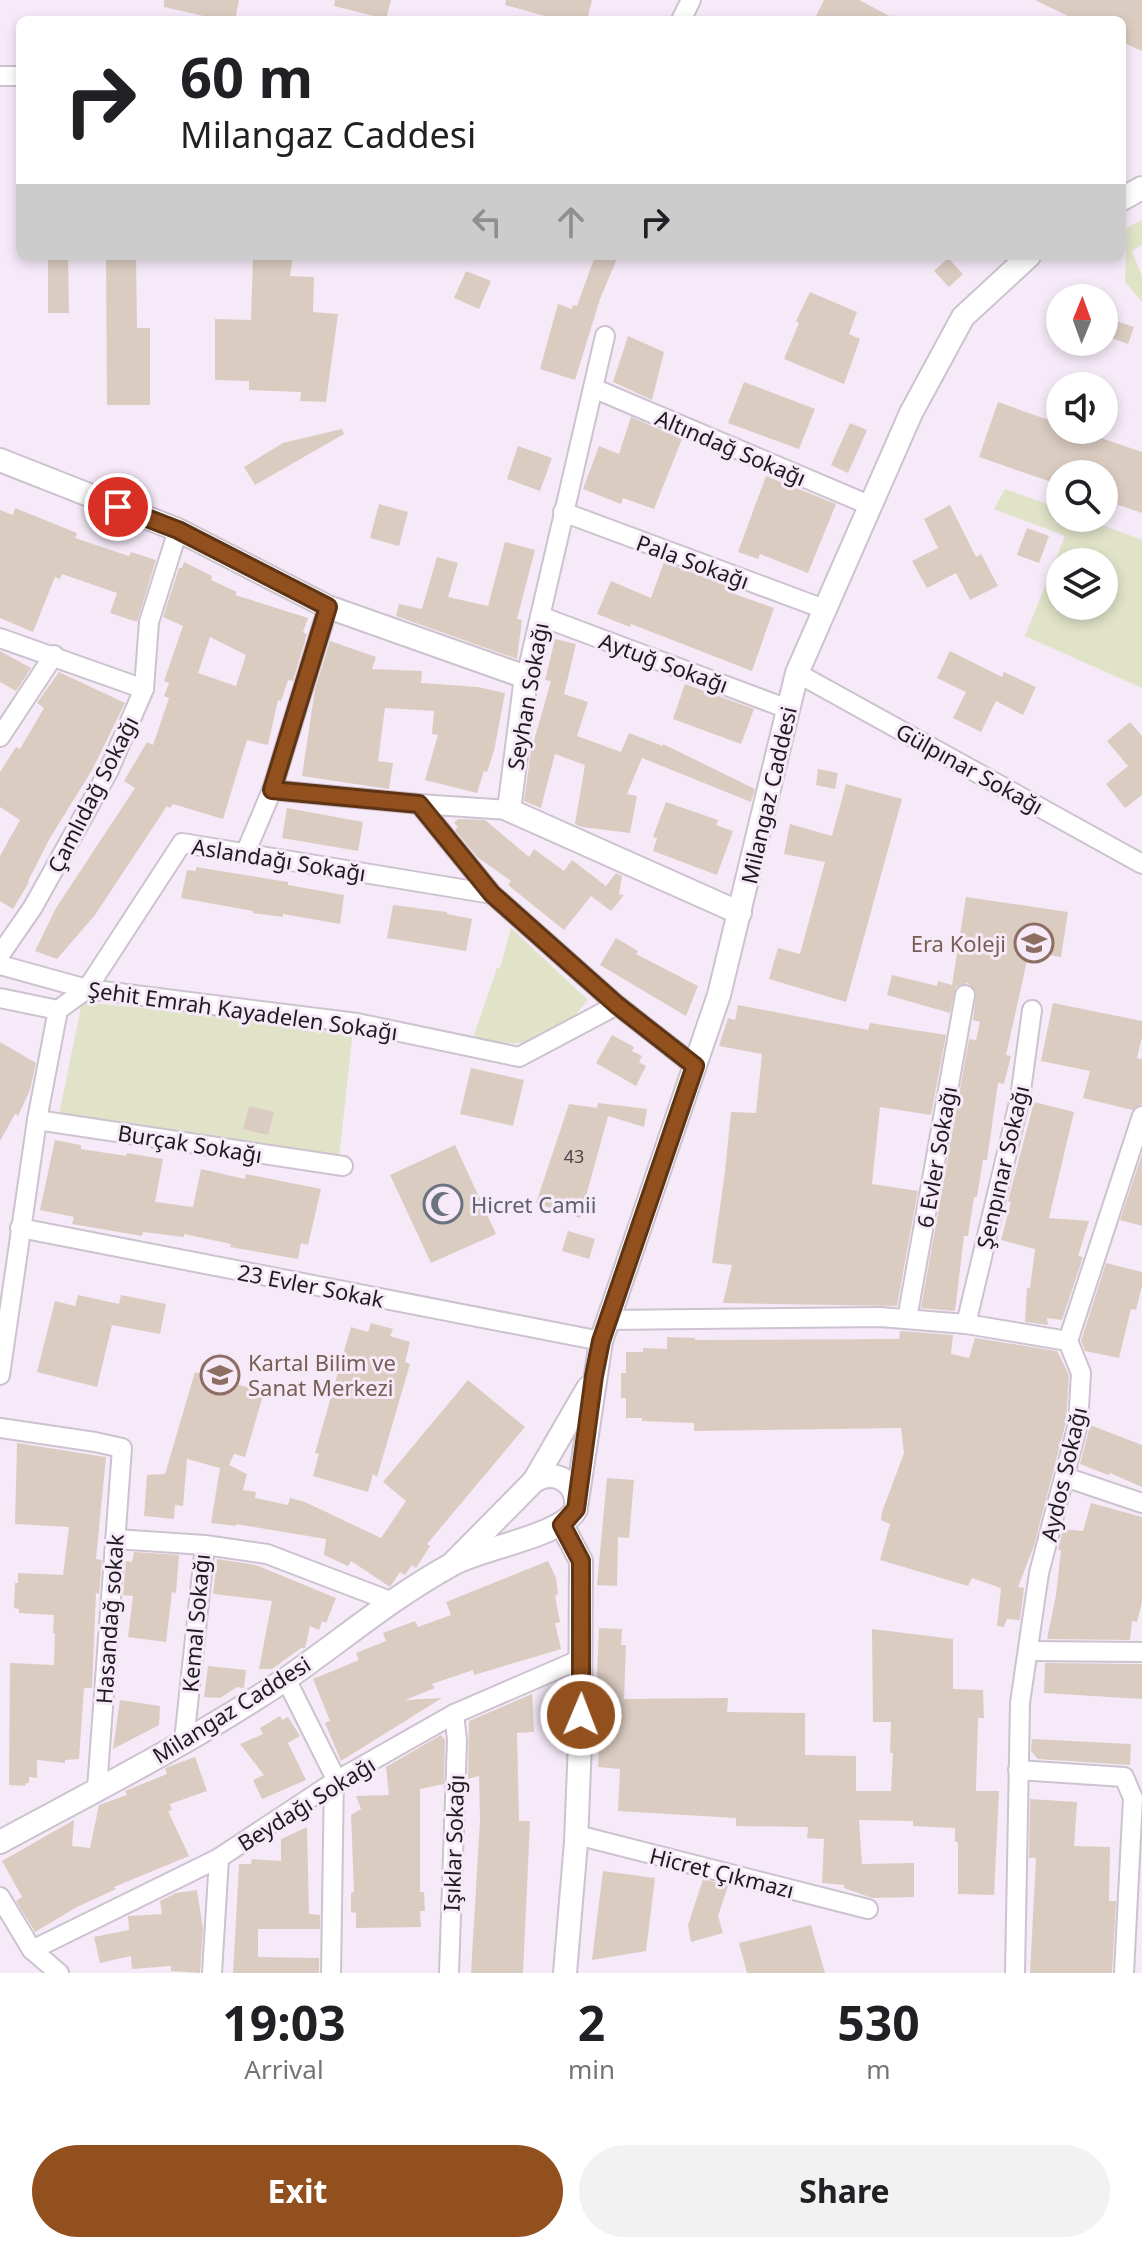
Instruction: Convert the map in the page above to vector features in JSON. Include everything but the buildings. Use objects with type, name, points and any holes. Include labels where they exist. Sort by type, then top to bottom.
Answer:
[{"type":"street","name":"Milangaz Caddesi","points":[[0,1842],[184,1741],[286,1679],[390,1601],[454,1562],[558,1526],[573,1515],[604,1331],[719,995],[797,673],[911,413],[963,317],[1025,260]]},
{"type":"street","name":"Seyhan Sokağı","points":[[509,810],[526,677],[605,336]]},
{"type":"street","name":"Altındağ Sokağı","points":[[593,388],[869,505]]},
{"type":"street","points":[[0,460],[178,530],[328,607],[526,677]]},
{"type":"street","name":"Pala Sokağı","points":[[563,512],[824,609]]},
{"type":"street","name":"Çamlıdağ Sokağı","points":[[0,955],[33,907],[108,772],[144,689],[149,622],[178,530]]},
{"type":"street","points":[[245,854],[272,790],[328,607]]},
{"type":"street","name":"Aytuğ Sokağı","points":[[540,616],[788,709]]},
{"type":"street","points":[[0,638],[144,689]]},
{"type":"street","points":[[0,737],[54,655]]},
{"type":"street","name":"Gülpınar Sokağı","points":[[797,673],[1142,864]]},
{"type":"street","points":[[272,790],[509,810],[740,913]]},
{"type":"street","points":[[419,804],[492,894],[617,1005],[695,1066]]},
{"type":"street","name":"Aslandağı Sokağı","points":[[58,1010],[87,989],[182,843],[492,894]]},
{"type":"street","name":"Şehit Emrah Kayadelen Sokağı","points":[[0,965],[87,989],[357,1023],[519,1057],[617,1005]]},
{"type":"street","name":"6 Evler Sokağı","points":[[907,1319],[965,995]]},
{"type":"street","points":[[0,998],[58,1010],[3,1333],[0,1375]]},
{"type":"street","name":"Şenpınar Sokağı","points":[[966,1324],[1020,1098],[1032,1010]]},
{"type":"street","points":[[604,1331],[880,1317],[966,1324],[1068,1341],[1142,1116]]},
{"type":"street","name":"Burçak Sokağı","points":[[37,1120],[343,1166]]},
{"type":"street","name":"23 Evler Sokak","points":[[20,1228],[604,1331]]},
{"type":"street","name":"Aydos Sokağı","points":[[1015,1973],[1020,1703],[1039,1573],[1078,1424],[1081,1373],[1068,1341]]},
{"type":"street","name":"Milangaz Caddesi","points":[[454,1562],[530,1486],[594,1376]]},
{"type":"street","name":"Hasandağ sokak","points":[[0,1428],[122,1448],[97,1789]]},
{"type":"street","points":[[565,1973],[577,1835],[581,1561],[558,1526],[538,1524],[531,1519],[525,1504],[530,1486],[542,1477],[558,1477],[572,1486],[577,1501]]},
{"type":"street","points":[[1065,1477],[1142,1503]]},
{"type":"street","name":"Kemal Sokağı","points":[[115,1539],[205,1545],[184,1741]]},
{"type":"street","points":[[205,1545],[267,1554],[390,1601]]},
{"type":"street","points":[[1028,1651],[1142,1652]]},
{"type":"street","name":"Beydağı Sokağı","points":[[32,1950],[219,1858],[334,1782],[454,1714],[581,1659]]},
{"type":"street","points":[[286,1679],[334,1775],[331,1973]]},
{"type":"street","name":"Işıklar Sokağı","points":[[449,1973],[457,1740],[454,1714]]},
{"type":"street","points":[[1018,1770],[1124,1777],[1133,1798],[1124,1973]]},
{"type":"street","name":"Hicret Çıkmazı","points":[[577,1835],[868,1909]]},
{"type":"street","points":[[212,1973],[219,1858]]},
{"type":"street","points":[[0,1897],[32,1950],[59,1973]]},
{"type":"green space","points":[[1142,220],[1142,245],[1132,251],[1142,276],[1142,302],[1125,282],[1127,228]]},
{"type":"green space","points":[[1005,489],[1046,504],[1046,529],[994,509]]},
{"type":"green space","points":[[1118,531],[1142,540],[1142,688],[1025,636],[1046,584],[1046,620],[1118,620],[1118,548],[1060,548],[1065,536],[1054,532]]},
{"type":"green space","points":[[511,928],[588,1000],[562,1029],[541,1040],[519,1043],[473,1038],[497,968],[500,968]]},
{"type":"green space","points":[[82,1002],[353,1029],[339,1159],[59,1115]]},
{"type":"place","name":"Era Koleji","points":[[1034,943]]},
{"type":"place","name":"Hicret Camii","points":[[443,1204]]},
{"type":"place","name":"Kartal Bilim ve Sanat Merkezi","points":[[220,1375]]},
{"type":"route","points":[[118,507],[178,530],[328,607],[272,790],[419,804],[492,894],[617,1005],[695,1066],[607,1320],[594,1376],[576,1509],[562,1525],[581,1561],[581,1715]]}]
